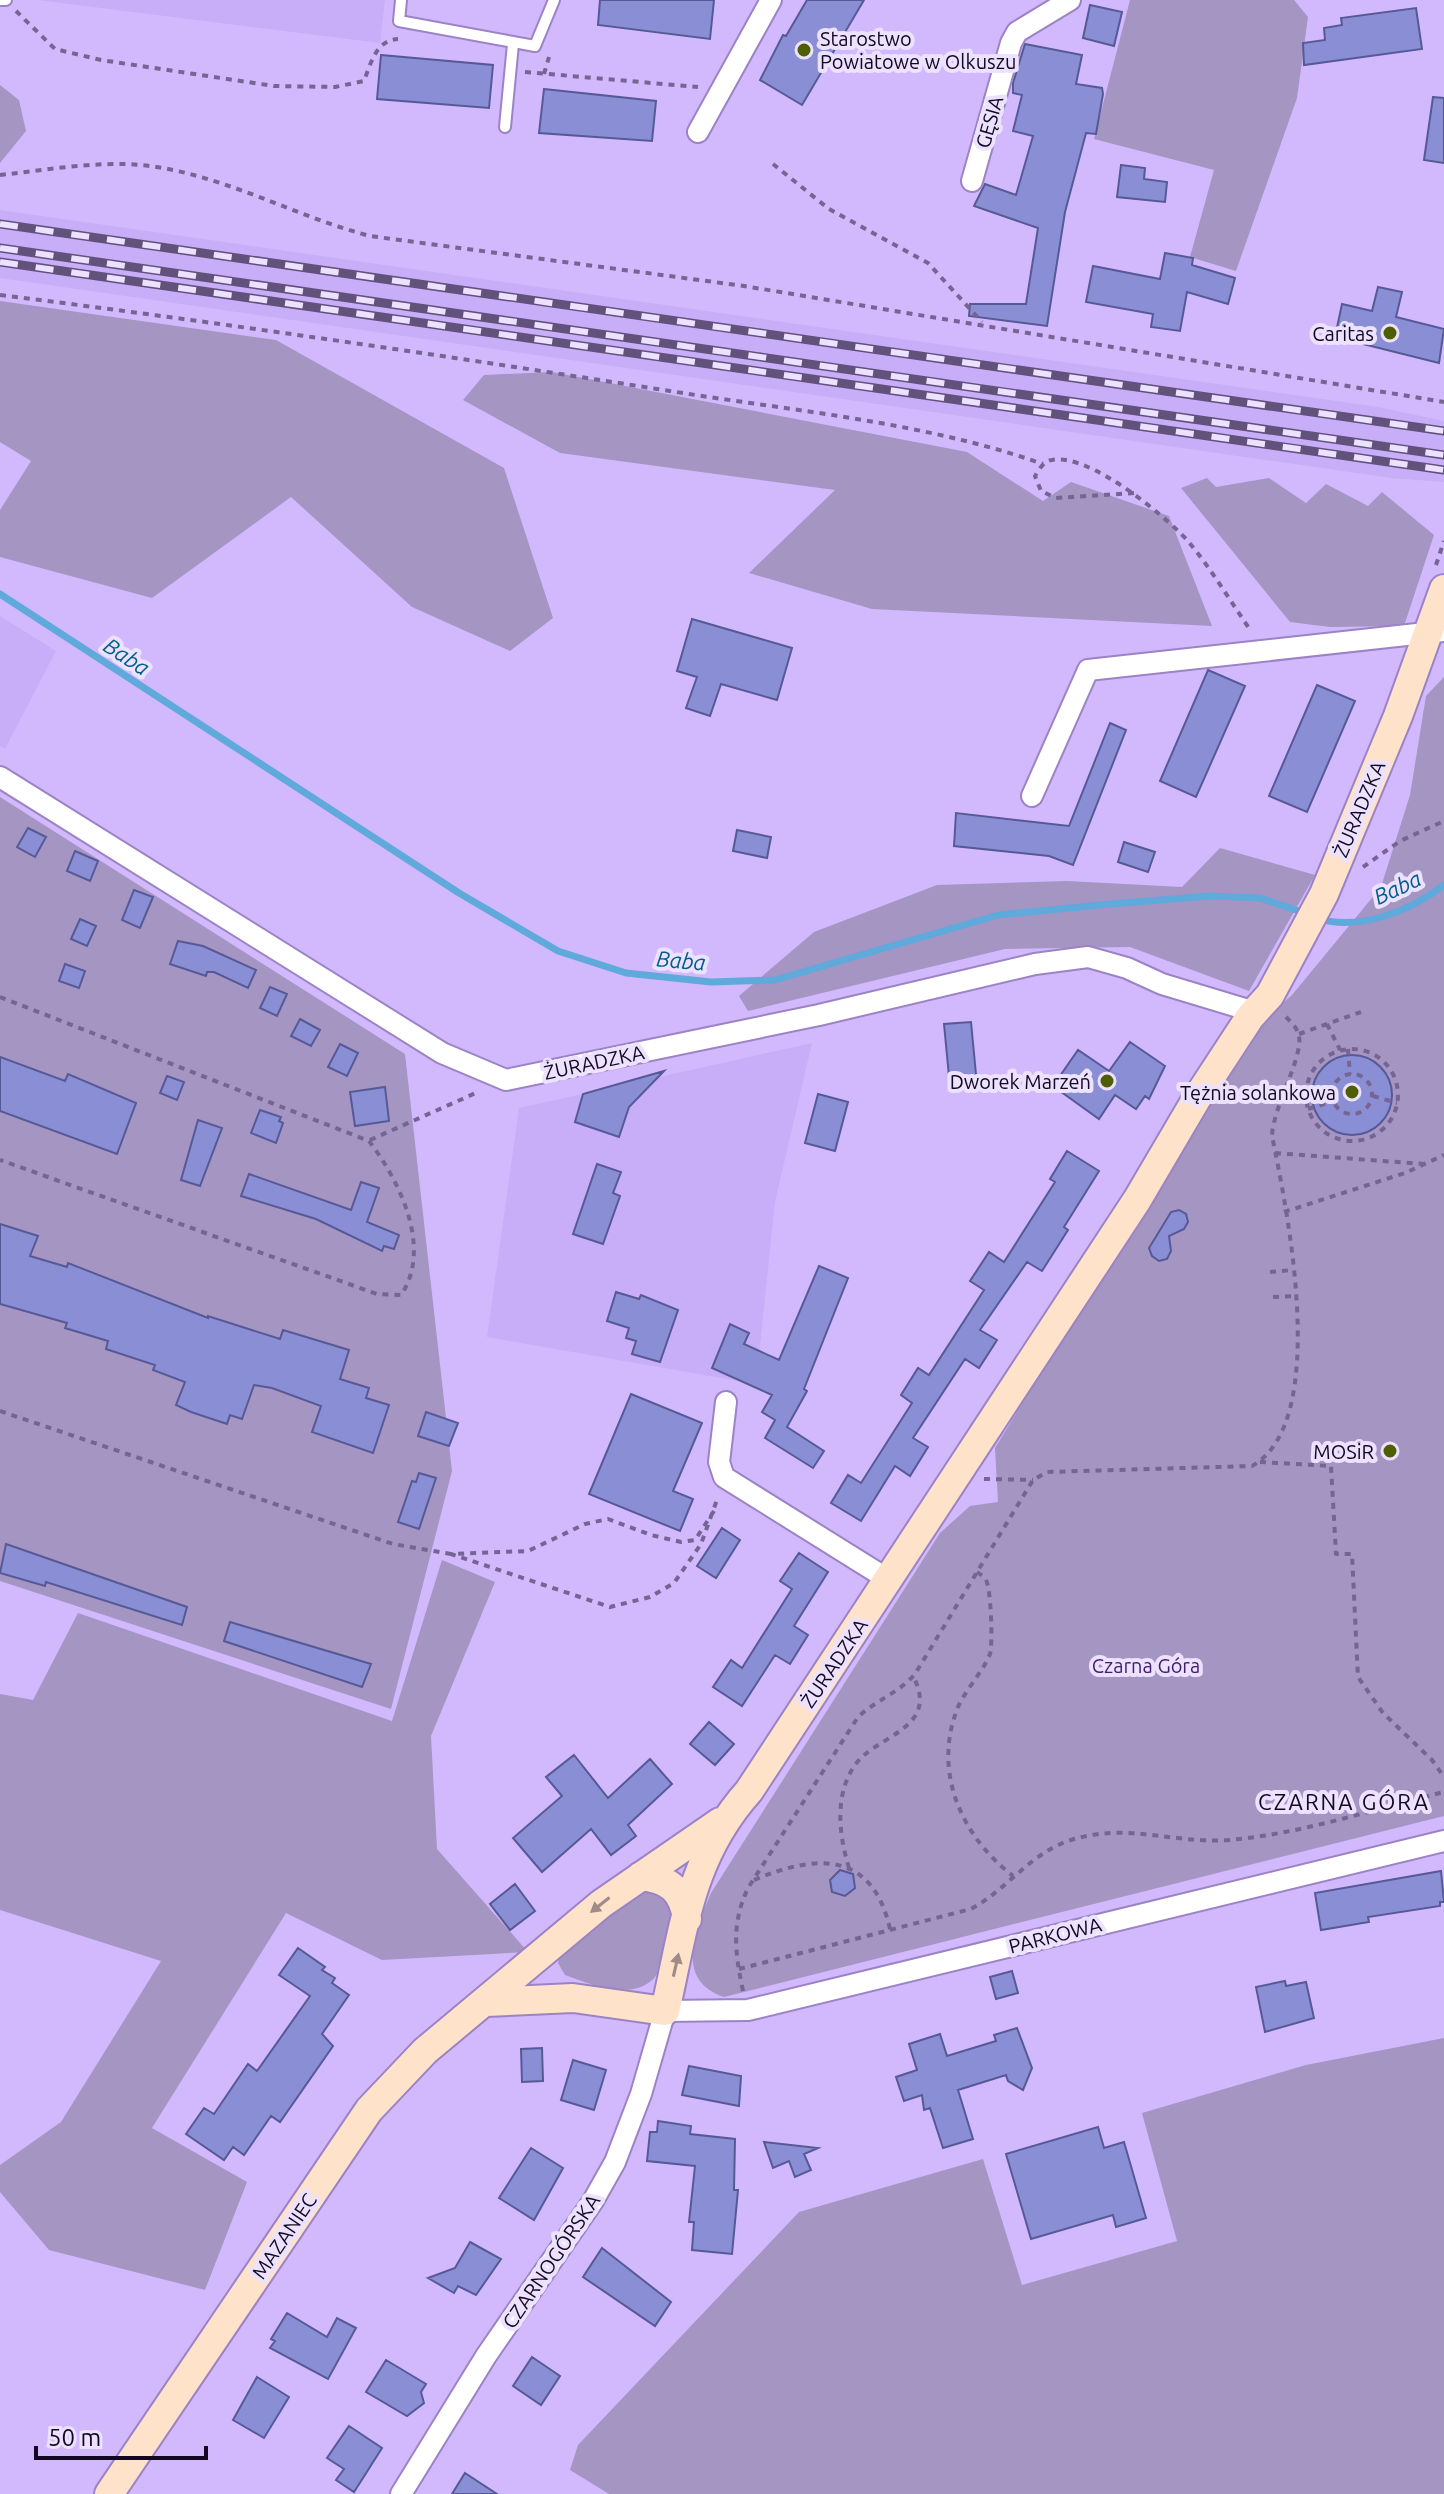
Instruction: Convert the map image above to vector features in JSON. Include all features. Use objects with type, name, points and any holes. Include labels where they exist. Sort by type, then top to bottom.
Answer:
[{"type":"street","points":[[698,132],[771,0]]},
{"type":"street","name":"GĘSIA","points":[[972,181],[1017,32],[1070,0]]},
{"type":"street","name":"ŻURADZKA","points":[[724,1819],[749,1791],[889,1580],[1137,1200],[1197,1098],[1258,1010],[1304,936],[1438,630],[1444,589]]},
{"type":"street","points":[[1032,796],[1088,670],[1438,630]]},
{"type":"street","points":[[0,777],[442,1053],[506,1080]]},
{"type":"street","name":"ŻURADZKA","points":[[506,1080],[819,1015],[1035,964],[1088,957],[1127,968],[1162,984],[1245,1009],[1258,1010]]},
{"type":"street","points":[[726,1402],[719,1462],[724,1477],[889,1580]]},
{"type":"street","points":[[486,2002],[573,1998],[665,2011],[701,1861],[724,1819]]},
{"type":"street","name":"MAZANIEC","points":[[109,2494],[369,2110],[425,2051],[562,1937],[641,1876],[724,1819]]},
{"type":"street","name":"PARKOWA","points":[[665,2011],[748,2010],[1444,1841]]},
{"type":"street","points":[[641,1876],[658,1878],[674,1885],[685,1906],[687,1919]]},
{"type":"street","points":[[562,1937],[551,1955],[549,1969],[558,1988],[573,1998]]},
{"type":"street","name":"CZARNOGÓRSKA","points":[[401,2494],[486,2356],[593,2201],[615,2162],[641,2094],[665,2011]]},
{"type":"lane","points":[[401,0],[399,21],[535,46],[554,0]]},
{"type":"lane","points":[[505,127],[513,44]]},
{"type":"path","points":[[4,0],[55,49],[101,60],[274,86],[335,87],[364,81],[375,51],[392,39]]},
{"type":"path","points":[[544,74],[697,89],[704,77]]},
{"type":"path","points":[[773,164],[829,209],[928,263],[983,324]]},
{"type":"path","points":[[0,175],[83,165],[142,165],[215,181],[330,226],[370,236],[729,284],[1444,402]]},
{"type":"path","points":[[0,295],[464,358],[882,425],[997,448],[1043,464]]},
{"type":"path","points":[[1134,493],[1056,498],[1036,485],[1035,476],[1043,464],[1053,459],[1084,466],[1134,493],[1186,540],[1264,649]]},
{"type":"path","points":[[1353,875],[1400,841],[1444,821]]},
{"type":"path","points":[[0,997],[369,1141],[387,1164],[410,1227],[414,1263],[410,1282],[401,1295],[377,1294],[0,1160]]},
{"type":"path","points":[[1258,1010],[1282,1012],[1299,1034]]},
{"type":"path","points":[[1299,1034],[1361,1012]]},
{"type":"path","points":[[1327,1024],[1340,1050]]},
{"type":"path","points":[[1260,1462],[1277,1439],[1296,1389],[1299,1333],[1272,1125],[1299,1034]]},
{"type":"path","points":[[1348,1049],[1350,1074]]},
{"type":"path","points":[[1348,1049],[1371,1052],[1384,1060],[1394,1073],[1398,1103],[1383,1130],[1354,1142],[1326,1133],[1308,1109],[1308,1080],[1315,1066],[1340,1050],[1348,1049]]},
{"type":"path","points":[[1350,1074],[1366,1078],[1373,1096],[1367,1107],[1356,1114],[1343,1111],[1334,1101],[1336,1081],[1350,1074]]},
{"type":"path","points":[[369,1141],[506,1080]]},
{"type":"path","points":[[1373,1096],[1398,1103]]},
{"type":"path","points":[[1308,1109],[1334,1101]]},
{"type":"path","points":[[1275,1153],[1425,1164]]},
{"type":"path","points":[[1284,1212],[1444,1155]]},
{"type":"path","points":[[1270,1272],[1292,1270]]},
{"type":"path","points":[[1273,1297],[1295,1296]]},
{"type":"path","points":[[0,1411],[393,1544],[451,1554],[610,1607],[650,1597],[674,1583],[701,1544],[724,1477]]},
{"type":"path","points":[[971,1481],[1033,1480],[1047,1472],[1243,1467],[1260,1462],[1331,1466],[1336,1554],[1352,1554],[1358,1677],[1383,1713],[1432,1760],[1444,1777]]},
{"type":"path","points":[[744,1997],[734,1930],[737,1910],[752,1881],[858,1717],[873,1704],[900,1689],[913,1676],[1033,1480]]},
{"type":"path","points":[[451,1554],[528,1551],[585,1524],[608,1519],[681,1542],[695,1540],[714,1511]]},
{"type":"path","points":[[977,1572],[988,1586],[990,1654],[957,1711],[950,1734],[950,1776],[959,1810],[976,1841],[1013,1876]]},
{"type":"path","points":[[890,1929],[880,1901],[849,1868],[841,1828],[847,1780],[861,1757],[911,1723],[919,1694],[913,1676]]},
{"type":"path","points":[[739,1969],[971,1909],[988,1900],[1041,1853],[1096,1833],[1149,1832],[1198,1841],[1261,1837],[1444,1792]]},
{"type":"path","points":[[752,1881],[801,1863],[828,1863],[849,1868]]},
{"type":"shaded area","points":[[38,0],[385,0],[380,43]]},
{"type":"shaded area","points":[[0,210],[1378,407],[1444,421],[1444,482],[1391,478],[0,278]]},
{"type":"shaded area","points":[[0,616],[56,651],[5,749],[0,746]]},
{"type":"shaded area","points":[[812,1043],[775,1202],[756,1384],[487,1337],[519,1108]]},
{"type":"green space","points":[[1130,0],[1294,0],[1308,17],[1297,98],[1236,271],[1190,257],[1214,170],[1094,139]]},
{"type":"green space","points":[[0,85],[19,100],[26,131],[0,163]]},
{"type":"green space","points":[[0,301],[276,340],[504,468],[553,618],[510,651],[412,607],[291,497],[152,598],[0,557],[0,510],[31,461],[0,442]]},
{"type":"green space","points":[[552,372],[967,452],[1043,501],[1071,482],[1169,516],[1212,626],[872,609],[749,573],[835,490],[560,453],[463,400],[484,375]]},
{"type":"green space","points":[[1207,478],[1216,487],[1269,478],[1306,503],[1326,484],[1368,506],[1382,492],[1434,535],[1404,626],[1330,627],[1290,622],[1181,488]]},
{"type":"green space","name":"Czarna Góra","points":[[1444,677],[1444,1816],[724,1997],[708,1989],[698,1979],[693,1952],[695,1937],[711,1893],[940,1533],[970,1506],[998,1502],[995,1448],[1124,1237],[1268,1016],[1292,995],[1381,887],[1410,795],[1426,696]]},
{"type":"green space","points":[[0,797],[405,1054],[452,1471],[391,1709],[0,1581]]},
{"type":"green space","points":[[1220,848],[1315,875],[1249,991],[1130,947],[1005,949],[748,1011],[739,996],[814,932],[937,885],[1067,881],[1182,887]]},
{"type":"green space","points":[[442,1560],[495,1582],[431,1736],[437,1849],[528,1952],[382,1960],[286,1913],[152,2128],[247,2182],[205,2290],[49,2250],[0,2192],[0,2165],[61,2122],[161,1961],[0,1910],[0,1694],[33,1700],[78,1613],[392,1721]]},
{"type":"green space","points":[[657,1888],[671,1894],[676,1944],[651,1981],[642,1987],[620,1990],[565,1975],[558,1963],[560,1950],[628,1894]]},
{"type":"green space","points":[[1444,2038],[1444,2494],[609,2494],[570,2470],[578,2445],[799,2212],[983,2159],[1022,2285],[1177,2241],[1142,2113],[1306,2065]]},
{"type":"building","points":[[600,0],[714,0],[710,39],[598,25]]},
{"type":"building","name":"Starostwo Powiatowe w Olkuszu","points":[[807,0],[864,0],[802,105],[760,80],[783,35],[786,36]]},
{"type":"building","points":[[1090,5],[1122,12],[1114,46],[1083,38]]},
{"type":"building","points":[[1416,8],[1422,49],[1304,65],[1303,43],[1325,40],[1324,28],[1342,25],[1341,18]]},
{"type":"building","points":[[1025,44],[1082,55],[1076,84],[1102,88],[1103,94],[1096,134],[1086,133],[1065,212],[1047,326],[969,316],[970,304],[1026,304],[1038,228],[974,206],[985,184],[1016,195],[1033,136],[1013,131],[1022,95],[1013,93],[1013,83]]},
{"type":"building","points":[[381,55],[493,65],[489,108],[377,99]]},
{"type":"building","points":[[544,89],[656,101],[652,141],[539,133]]},
{"type":"building","points":[[1433,97],[1444,98],[1444,163],[1424,160]]},
{"type":"building","points":[[1121,165],[1145,168],[1144,179],[1167,182],[1165,202],[1117,197]]},
{"type":"building","points":[[1165,253],[1193,258],[1192,265],[1235,278],[1228,304],[1187,292],[1180,331],[1151,327],[1153,314],[1086,302],[1093,266],[1160,279]]},
{"type":"building","name":"Caritas","points":[[1378,287],[1402,292],[1396,317],[1444,329],[1439,363],[1335,337],[1342,304],[1372,311]]},
{"type":"building","points":[[692,619],[792,648],[777,700],[721,684],[710,716],[686,708],[697,677],[677,671]]},
{"type":"building","points":[[1208,670],[1245,686],[1196,797],[1160,781]]},
{"type":"building","points":[[1317,685],[1355,701],[1307,812],[1269,796]]},
{"type":"building","points":[[1110,723],[1126,730],[1073,865],[1049,856],[954,846],[956,813],[1069,826]]},
{"type":"building","points":[[28,828],[46,837],[35,857],[17,847]]},
{"type":"building","points":[[737,830],[771,837],[767,858],[733,851]]},
{"type":"building","points":[[1124,842],[1155,852],[1148,872],[1118,862]]},
{"type":"building","points":[[75,851],[98,861],[90,881],[67,871]]},
{"type":"building","points":[[134,890],[153,897],[140,928],[122,920]]},
{"type":"building","points":[[80,919],[96,926],[87,946],[71,939]]},
{"type":"building","points":[[178,941],[203,946],[256,970],[248,988],[214,972],[207,972],[206,976],[170,964]]},
{"type":"building","points":[[65,964],[85,971],[79,988],[59,981]]},
{"type":"building","points":[[270,987],[287,994],[277,1016],[260,1008]]},
{"type":"building","points":[[300,1019],[320,1030],[311,1046],[291,1036]]},
{"type":"building","points":[[971,1022],[977,1085],[950,1087],[944,1024]]},
{"type":"building","name":"Dworek Marzeń","points":[[1130,1042],[1165,1066],[1149,1099],[1145,1096],[1136,1109],[1115,1095],[1099,1119],[1053,1086],[1078,1050],[1109,1071]]},
{"type":"building","points":[[340,1044],[358,1053],[347,1076],[328,1067]]},
{"type":"building","name":"Tężnia solankowa","points":[[1352,1055],[1367,1058],[1380,1067],[1389,1080],[1392,1095],[1389,1110],[1380,1123],[1367,1132],[1352,1135],[1337,1132],[1324,1123],[1315,1110],[1312,1095],[1315,1080],[1324,1067],[1337,1058]]},
{"type":"building","points":[[0,1057],[65,1081],[68,1074],[136,1103],[117,1154],[0,1111]]},
{"type":"building","points":[[664,1071],[629,1107],[619,1137],[575,1122],[583,1094]]},
{"type":"building","points":[[167,1076],[184,1082],[177,1100],[160,1093]]},
{"type":"building","points":[[385,1087],[389,1121],[355,1126],[350,1092]]},
{"type":"building","points":[[818,1094],[848,1102],[835,1151],[805,1143]]},
{"type":"building","points":[[260,1110],[281,1117],[279,1121],[283,1123],[276,1143],[251,1133]]},
{"type":"building","points":[[198,1120],[222,1128],[200,1186],[181,1180]]},
{"type":"building","points":[[1067,1151],[1099,1171],[1064,1227],[1068,1230],[1042,1271],[1027,1262],[980,1330],[997,1340],[979,1368],[965,1359],[913,1438],[928,1447],[910,1476],[895,1466],[861,1521],[831,1503],[848,1475],[861,1483],[912,1403],[901,1395],[918,1368],[929,1375],[984,1290],[970,1281],[989,1252],[1004,1262],[1055,1182],[1050,1179]]},
{"type":"building","points":[[597,1164],[621,1172],[613,1193],[620,1196],[603,1244],[573,1234]]},
{"type":"building","points":[[249,1174],[351,1210],[361,1182],[379,1188],[367,1222],[399,1235],[394,1249],[384,1246],[382,1251],[316,1219],[241,1196]]},
{"type":"building","points":[[1179,1210],[1186,1214],[1188,1222],[1184,1229],[1169,1236],[1171,1251],[1167,1259],[1159,1261],[1152,1256],[1149,1248],[1171,1212]]},
{"type":"building","points":[[0,1224],[38,1236],[30,1256],[67,1267],[68,1263],[208,1318],[280,1339],[283,1330],[349,1350],[340,1379],[369,1388],[366,1398],[389,1405],[373,1453],[312,1432],[321,1406],[272,1388],[254,1385],[242,1419],[230,1415],[227,1424],[191,1412],[176,1405],[185,1382],[153,1370],[155,1365],[106,1349],[108,1341],[65,1328],[67,1323],[0,1304]]},
{"type":"building","points":[[819,1266],[848,1278],[804,1389],[807,1391],[787,1427],[824,1451],[813,1468],[765,1438],[775,1420],[762,1412],[772,1395],[712,1368],[730,1324],[749,1333],[744,1344],[779,1360]]},
{"type":"building","points":[[616,1292],[639,1299],[641,1295],[678,1310],[660,1362],[632,1354],[636,1341],[626,1338],[629,1328],[607,1321]]},
{"type":"building","points":[[631,1394],[702,1423],[673,1491],[693,1499],[680,1531],[589,1494]]},
{"type":"building","points":[[426,1412],[458,1423],[449,1446],[418,1436]]},
{"type":"building","points":[[419,1473],[436,1478],[419,1529],[398,1522],[412,1481],[416,1482]]},
{"type":"building","points":[[722,1528],[740,1540],[716,1578],[697,1566]]},
{"type":"building","points":[[6,1544],[187,1607],[182,1625],[46,1582],[45,1586],[0,1573]]},
{"type":"building","points":[[799,1553],[828,1572],[794,1626],[808,1635],[790,1664],[775,1655],[742,1706],[713,1687],[731,1660],[742,1668],[792,1589],[780,1581]]},
{"type":"building","points":[[230,1622],[371,1664],[362,1687],[224,1641]]},
{"type":"building","points":[[709,1722],[734,1744],[715,1765],[690,1744]]},
{"type":"building","points":[[574,1755],[608,1798],[650,1759],[672,1784],[628,1825],[636,1836],[611,1855],[591,1829],[542,1872],[513,1838],[562,1796],[546,1777]]},
{"type":"building","points":[[840,1870],[853,1874],[855,1888],[845,1896],[832,1892],[830,1880]]},
{"type":"building","points":[[1441,1871],[1444,1902],[1440,1902],[1440,1906],[1368,1917],[1369,1922],[1321,1930],[1315,1893]]},
{"type":"building","points":[[515,1884],[535,1911],[510,1930],[490,1904]]},
{"type":"building","points":[[298,1948],[325,1967],[322,1970],[335,1978],[332,1983],[349,1995],[322,2034],[333,2046],[280,2122],[271,2116],[244,2155],[233,2147],[224,2160],[186,2134],[204,2108],[214,2114],[248,2064],[257,2071],[310,1996],[279,1975]]},
{"type":"building","points":[[1012,1971],[1018,1993],[996,1999],[990,1977]]},
{"type":"building","points":[[1285,1981],[1286,1986],[1306,1982],[1314,2018],[1265,2032],[1256,1987]]},
{"type":"building","points":[[1017,2028],[1032,2068],[1023,2090],[1008,2081],[1006,2075],[958,2090],[973,2139],[943,2148],[930,2108],[924,2110],[922,2095],[904,2101],[896,2077],[917,2070],[909,2044],[940,2034],[947,2056],[996,2041],[994,2035]]},
{"type":"building","points":[[542,2048],[543,2081],[522,2082],[521,2049]]},
{"type":"building","points":[[573,2060],[606,2070],[594,2110],[561,2100]]},
{"type":"building","points":[[689,2066],[741,2076],[739,2106],[682,2095]]},
{"type":"building","points":[[658,2121],[691,2126],[690,2134],[735,2139],[734,2190],[738,2190],[732,2254],[692,2250],[694,2222],[689,2222],[695,2166],[647,2161],[650,2132],[657,2132]]},
{"type":"building","points":[[1098,2127],[1104,2148],[1124,2142],[1146,2218],[1116,2227],[1113,2215],[1031,2239],[1006,2154]]},
{"type":"building","points":[[764,2142],[818,2148],[804,2154],[811,2170],[795,2177],[789,2161],[773,2168]]},
{"type":"building","points":[[531,2148],[563,2168],[534,2220],[499,2198]]},
{"type":"building","points":[[470,2242],[501,2259],[476,2295],[458,2286],[454,2293],[428,2278],[455,2268]]},
{"type":"building","points":[[602,2248],[671,2302],[655,2326],[583,2277]]},
{"type":"building","points":[[287,2313],[327,2337],[337,2318],[356,2328],[328,2379],[270,2348],[275,2341],[271,2339]]},
{"type":"building","points":[[532,2357],[560,2376],[541,2405],[513,2386]]},
{"type":"building","points":[[386,2360],[426,2384],[421,2392],[424,2403],[407,2416],[366,2392]]},
{"type":"building","points":[[257,2377],[289,2397],[264,2438],[233,2420]]},
{"type":"building","points":[[349,2426],[382,2448],[354,2492],[336,2480],[344,2469],[327,2458]]},
{"type":"building","points":[[465,2473],[497,2494],[452,2494]]},
{"type":"waterway","name":"Baba","points":[[0,594],[459,893],[558,951],[626,973],[711,982],[775,980],[998,915],[1110,904],[1210,896],[1260,898],[1305,913]]},
{"type":"waterway","name":"Baba","points":[[1316,918],[1332,922],[1366,921],[1400,911],[1444,885]]},
{"type":"railway","points":[[0,224],[1444,431]]},
{"type":"railway","points":[[0,248],[1444,455]]},
{"type":"railway","points":[[0,262],[1444,470]]},
{"type":"place","name":"Starostwo Powiatowe w Olkuszu","points":[[804,50]]},
{"type":"place","name":"Caritas","points":[[1390,333]]},
{"type":"place","name":"Dworek Marzeń","points":[[1107,1081]]},
{"type":"place","name":"Tężnia solankowa","points":[[1352,1092]]},
{"type":"place","name":"MOSiR","points":[[1390,1451]]},
{"type":"district","name":"CZARNA GÓRA","points":[[1344,1801]]}]
